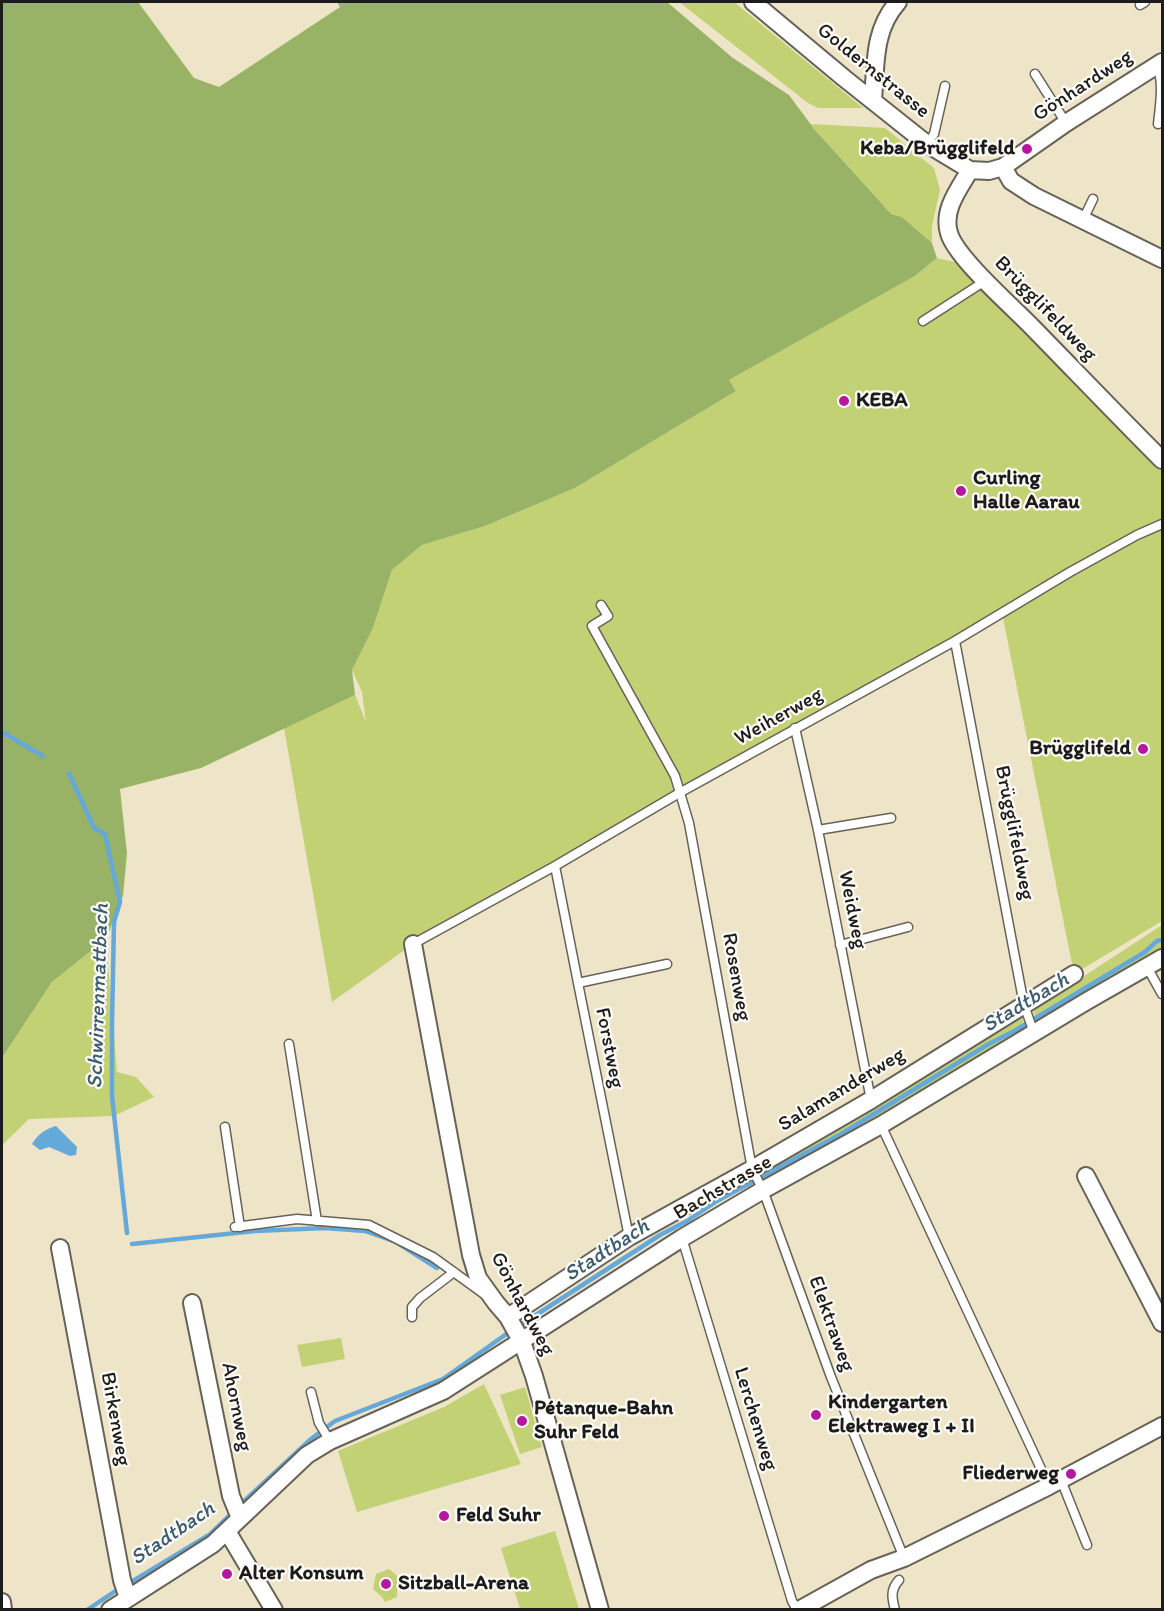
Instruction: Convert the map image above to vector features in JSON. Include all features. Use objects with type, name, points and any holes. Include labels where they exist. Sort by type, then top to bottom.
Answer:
[{"type":"street","name":"Goldernstrasse","points":[[753,2],[927,144],[970,170]]},
{"type":"street","points":[[873,100],[878,41],[884,22],[898,2]]},
{"type":"street","name":"Gönhardweg","points":[[1003,167],[1066,123],[1160,63]]},
{"type":"street","points":[[970,170],[989,171],[1003,167],[1011,181],[1034,196],[1162,259]]},
{"type":"street","name":"Brügglifeldweg","points":[[970,170],[950,206],[947,222],[949,234],[956,248],[1162,460]]},
{"type":"street","name":"Gönhardweg","points":[[413,944],[471,1254],[478,1278],[508,1317],[522,1342],[534,1376],[600,1610]]},
{"type":"street","name":"Bachstrasse","points":[[110,1610],[213,1544],[308,1455],[330,1441],[443,1391],[681,1238],[881,1125],[1033,1031],[1162,958]]},
{"type":"street","name":"Salamanderweg","points":[[508,1317],[629,1238],[753,1170],[871,1100],[1025,1008],[1074,974]]},
{"type":"street","points":[[1086,1176],[1162,1323]]},
{"type":"street","name":"Birkenweg","points":[[60,1248],[122,1580],[128,1598]]},
{"type":"street","name":"Ahornweg","points":[[192,1303],[231,1496],[240,1518]]},
{"type":"street","points":[[798,1610],[871,1570],[904,1558],[1055,1483],[1162,1426]]},
{"type":"street","points":[[227,1531],[274,1610]]},
{"type":"street","points":[[2,1602],[3,1610]]},
{"type":"lane","name":"Gönhardweg","points":[[1158,124],[1160,63]]},
{"type":"lane","points":[[1035,74],[1066,123]]},
{"type":"lane","points":[[927,144],[934,134],[945,86]]},
{"type":"lane","points":[[1083,220],[1093,198]]},
{"type":"lane","points":[[923,321],[986,281]]},
{"type":"lane","name":"Weiherweg","points":[[413,944],[555,866],[795,728],[955,641],[1078,567],[1162,524]]},
{"type":"lane","name":"Rosenweg","points":[[601,605],[608,616],[592,626],[675,776],[681,792],[689,823],[753,1170]]},
{"type":"lane","name":"Brügglifeldweg","points":[[955,641],[1025,1008],[1033,1031]]},
{"type":"lane","name":"Weidweg","points":[[795,728],[818,830],[871,1100]]},
{"type":"lane","points":[[818,830],[891,818]]},
{"type":"lane","name":"Forstweg","points":[[555,866],[629,1238]]},
{"type":"lane","points":[[840,945],[908,927]]},
{"type":"lane","points":[[578,983],[667,964]]},
{"type":"lane","points":[[1147,967],[1162,994]]},
{"type":"lane","points":[[289,1044],[317,1221]]},
{"type":"lane","points":[[881,1125],[1087,1545]]},
{"type":"lane","points":[[225,1127],[238,1227],[297,1219],[369,1225],[434,1257],[496,1303]]},
{"type":"lane","name":"Elektraweg","points":[[753,1170],[763,1190],[831,1377],[904,1558]]},
{"type":"lane","name":"Lerchenweg","points":[[681,1238],[792,1601],[798,1610]]},
{"type":"lane","points":[[412,1317],[412,1307],[420,1298],[454,1272]]},
{"type":"lane","points":[[310,1392],[320,1423],[330,1441]]},
{"type":"lane","points":[[895,1610],[891,1596],[899,1580]]},
{"type":"green space","points":[[2,2],[138,2],[194,78],[219,87],[340,7],[337,2],[667,2],[733,58],[789,95],[815,130],[891,214],[902,217],[932,243],[937,258],[915,276],[729,380],[736,391],[575,488],[485,526],[422,545],[392,570],[373,628],[352,670],[355,695],[201,768],[120,789],[127,853],[123,896],[106,939],[52,982],[2,1058]]},
{"type":"green space","points":[[679,2],[734,2],[863,108],[818,108],[808,103]]},
{"type":"green space","points":[[811,124],[885,128],[934,168],[940,190],[932,226],[932,243],[902,217],[891,214]]},
{"type":"green space","points":[[937,258],[971,266],[1162,460],[1162,921],[1074,974],[1002,613],[413,944],[332,1002],[284,728],[355,695],[366,722],[362,692],[352,670],[373,628],[392,570],[422,545],[485,526],[575,488],[736,391],[729,380],[915,276]]},
{"type":"green space","points":[[1162,925],[1162,952],[1042,1023],[1036,1021],[1034,1012],[1037,1007]]},
{"type":"green space","points":[[106,939],[117,1072],[136,1077],[154,1097],[114,1116],[29,1119],[2,1145],[2,1058],[52,982]]},
{"type":"green space","points":[[1017,1017],[1023,1019],[1024,1033],[770,1181],[763,1170]]},
{"type":"green space","points":[[341,1338],[345,1359],[302,1367],[297,1345]]},
{"type":"green space","points":[[484,1384],[521,1464],[357,1512],[338,1451],[444,1407]]},
{"type":"green space","name":"Pétanque-Bahn Suhr Feld","points":[[525,1387],[542,1447],[520,1454],[500,1395]]},
{"type":"green space","points":[[555,1531],[579,1609],[520,1609],[501,1548]]},
{"type":"green space","name":"Sitzball-Arena","points":[[389,1569],[401,1579],[397,1597],[385,1602],[373,1589],[376,1574]]},
{"type":"water","points":[[56,1126],[77,1147],[76,1155],[70,1156],[49,1147],[40,1150],[32,1144],[42,1132]]},
{"type":"waterway","name":"Schwirrenmattbach","points":[[2,732],[43,756]]},
{"type":"waterway","name":"Schwirrenmattbach","points":[[69,773],[94,828],[105,834],[120,902],[114,922],[112,1096],[127,1233]]},
{"type":"waterway","name":"Stadtbach","points":[[240,1505],[311,1439],[335,1421],[443,1379],[505,1335],[660,1235],[687,1221],[717,1201],[841,1134],[1162,940]]},
{"type":"waterway","name":"Schwirrenmattbach","points":[[132,1244],[255,1231],[325,1228],[365,1231],[396,1242],[437,1268]]},
{"type":"waterway","name":"Stadtbach","points":[[128,1584],[209,1535],[234,1511]]},
{"type":"waterway","name":"Stadtbach","points":[[87,1610],[120,1588]]},
{"type":"place","name":"Keba/Brügglifeld","points":[[1027,149]]},
{"type":"place","name":"KEBA","points":[[844,401]]},
{"type":"place","name":"Curling Halle Aarau","points":[[961,491]]},
{"type":"place","name":"Brügglifeld","points":[[1143,749]]},
{"type":"place","name":"Kindergarten Elektraweg I + II","points":[[816,1415]]},
{"type":"place","name":"Pétanque-Bahn Suhr Feld","points":[[522,1421]]},
{"type":"place","name":"Fliederweg","points":[[1071,1474]]},
{"type":"place","name":"Feld Suhr","points":[[444,1516]]},
{"type":"place","name":"Alter Konsum","points":[[227,1574]]},
{"type":"place","name":"Sitzball-Arena","points":[[386,1584]]}]
